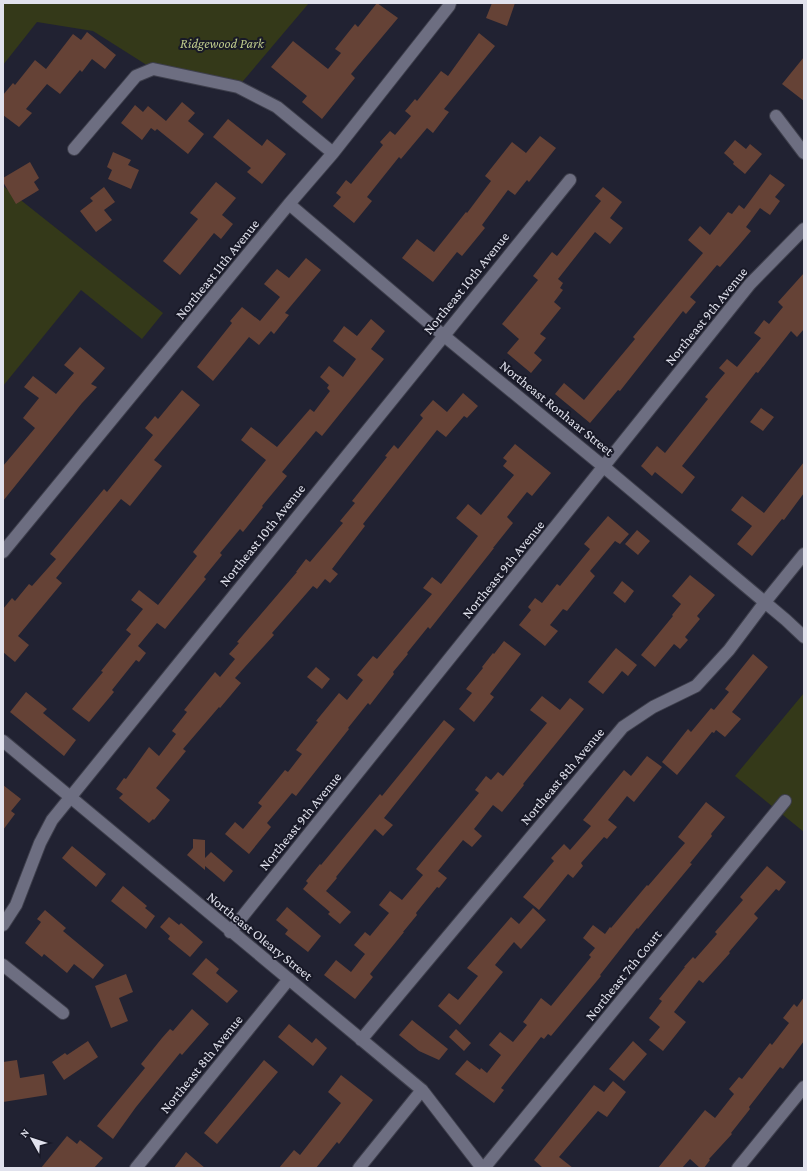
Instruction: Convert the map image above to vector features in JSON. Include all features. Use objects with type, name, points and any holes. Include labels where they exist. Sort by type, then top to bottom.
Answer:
[{"type":"street","name":"Northeast 11th Avenue","points":[[3,552],[289,204],[332,154],[450,6],[450,3]]},
{"type":"street","points":[[74,149],[136,76],[153,69],[238,87],[277,107],[332,154]]},
{"type":"street","points":[[776,116],[804,153]]},
{"type":"street","name":"Northeast 10th Avenue","points":[[3,925],[16,905],[40,842],[52,820],[443,335],[570,180]]},
{"type":"street","name":"Northeast Ronhaar Street","points":[[289,204],[443,335],[604,466],[765,602],[804,637]]},
{"type":"street","name":"Northeast 9th Avenue","points":[[230,932],[750,284],[804,229]]},
{"type":"street","name":"Northeast 8th Avenue","points":[[361,1040],[623,727],[653,707],[696,686],[728,650],[804,554]]},
{"type":"street","name":"Northeast Oleary Street","points":[[3,741],[230,932],[422,1090],[483,1168]]},
{"type":"street","name":"Northeast 7th Court","points":[[483,1168],[785,801]]},
{"type":"street","points":[[3,965],[63,1013]]},
{"type":"street","name":"Northeast 8th Avenue","points":[[136,1168],[289,979]]},
{"type":"street","points":[[738,1168],[804,1087]]},
{"type":"street","points":[[359,1168],[422,1090]]},
{"type":"green space","name":"Ridgewood Park","points":[[4,3],[309,3],[238,87],[153,69],[93,31],[37,22],[3,65]]},
{"type":"green space","points":[[3,186],[163,313],[142,339],[81,290],[3,386]]},
{"type":"green space","points":[[804,693],[804,832],[735,776]]},
{"type":"building","points":[[377,3],[398,18],[351,74],[355,78],[322,119],[302,102],[307,96],[271,67],[293,41],[328,69],[341,53],[335,49],[355,24],[358,27]]},
{"type":"building","points":[[492,3],[515,3],[507,26],[486,18]]},
{"type":"building","points":[[87,32],[116,55],[105,69],[92,59],[82,72],[80,70],[60,94],[47,84],[26,109],[32,113],[19,127],[3,115],[3,95],[13,83],[15,85],[35,60],[46,69],[73,34],[81,40]]},
{"type":"building","points":[[479,33],[495,46],[444,109],[449,112],[433,133],[427,128],[401,159],[399,157],[367,197],[372,201],[354,223],[333,206],[341,197],[336,193],[346,180],[351,184],[383,145],[380,142],[390,131],[395,135],[411,116],[405,111],[415,99],[417,101],[441,71],[448,76]]},
{"type":"building","points":[[804,57],[804,101],[782,84]]},
{"type":"building","points":[[182,102],[195,113],[188,121],[204,134],[188,154],[157,129],[155,131],[151,128],[142,140],[121,123],[135,105],[143,112],[148,106],[166,121]]},
{"type":"building","points":[[228,119],[262,146],[267,139],[286,154],[262,184],[247,172],[251,168],[213,137]]},
{"type":"building","points":[[540,136],[556,148],[529,182],[527,180],[515,195],[508,190],[482,225],[485,228],[462,256],[457,252],[433,282],[402,258],[417,239],[434,252],[466,212],[467,213],[491,181],[485,176],[512,142],[526,153]]},
{"type":"building","points":[[735,140],[746,149],[750,144],[762,154],[745,174],[733,164],[734,162],[724,153]]},
{"type":"building","points":[[113,152],[131,160],[128,165],[139,170],[131,189],[108,179],[112,170],[107,167]]},
{"type":"building","points":[[30,162],[39,178],[34,182],[39,190],[16,204],[3,182],[3,178]]},
{"type":"building","points":[[770,174],[785,185],[775,197],[780,201],[770,215],[760,208],[746,227],[751,231],[720,267],[717,265],[690,297],[696,302],[686,314],[683,311],[620,391],[618,390],[590,423],[555,394],[564,383],[584,400],[635,339],[633,337],[703,253],[688,240],[700,226],[710,235],[728,212],[732,214],[739,205],[744,209]]},
{"type":"building","points":[[216,182],[236,198],[222,215],[233,224],[221,239],[214,233],[180,275],[163,261],[198,219],[190,213]]},
{"type":"building","points":[[104,187],[115,202],[104,210],[112,220],[96,232],[80,211],[93,201],[90,198]]},
{"type":"building","points":[[603,187],[622,202],[610,218],[623,228],[610,244],[595,232],[558,279],[563,283],[560,288],[563,290],[554,302],[561,308],[540,334],[546,338],[534,353],[542,360],[531,373],[507,353],[519,339],[502,324],[538,280],[533,276],[552,252],[557,256],[601,201],[595,196]]},
{"type":"building","points":[[306,258],[321,270],[285,313],[289,315],[274,334],[271,331],[259,345],[249,337],[213,381],[197,367],[232,323],[230,321],[242,307],[260,321],[280,297],[264,284],[277,269],[289,278]]},
{"type":"building","points":[[804,273],[804,329],[797,337],[791,331],[758,373],[756,372],[682,466],[695,477],[682,494],[655,472],[652,476],[641,466],[657,446],[665,453],[708,399],[705,397],[725,373],[719,368],[727,359],[737,367],[761,338],[754,333],[764,320],[769,324],[783,307],[778,302]]},
{"type":"building","points":[[371,319],[385,331],[371,349],[384,359],[322,436],[316,431],[282,472],[287,476],[243,532],[240,529],[220,553],[222,555],[204,577],[206,579],[165,629],[157,623],[138,646],[146,653],[139,662],[136,660],[112,690],[114,692],[89,722],[72,709],[103,672],[101,671],[131,634],[126,630],[143,609],[131,600],[139,590],[158,605],[197,556],[193,552],[266,460],[241,440],[251,427],[277,447],[310,409],[314,412],[330,391],[327,388],[329,385],[320,377],[329,366],[343,377],[356,359],[333,341],[344,326],[357,336]]},
{"type":"building","points":[[80,347],[105,368],[91,384],[97,387],[82,403],[3,501],[3,466],[35,428],[23,418],[39,398],[24,387],[33,376],[56,394],[74,373],[64,365]]},
{"type":"building","points":[[182,390],[200,405],[154,460],[162,466],[130,506],[121,499],[56,578],[62,583],[18,636],[29,645],[15,662],[3,652],[3,609],[12,598],[15,601],[29,584],[32,586],[56,559],[50,554],[104,489],[107,492],[153,435],[145,428],[155,416],[158,419]]},
{"type":"building","points":[[463,393],[478,406],[467,418],[464,416],[446,437],[437,430],[363,524],[365,526],[332,569],[338,574],[330,583],[325,579],[317,589],[313,586],[272,633],[274,635],[235,678],[241,683],[183,749],[186,751],[156,788],[170,800],[154,820],[153,819],[149,823],[119,798],[123,794],[116,789],[124,778],[126,779],[149,747],[159,756],[176,734],[172,731],[187,712],[184,710],[215,672],[220,677],[235,659],[229,654],[239,643],[237,642],[297,572],[306,559],[310,562],[343,523],[340,521],[355,503],[352,501],[387,457],[385,456],[394,445],[398,449],[423,418],[420,415],[433,400],[447,412]]},
{"type":"building","points":[[761,408],[774,417],[763,431],[750,422]]},
{"type":"building","points":[[515,444],[551,473],[532,496],[527,492],[507,517],[513,523],[494,548],[430,629],[428,627],[407,653],[408,654],[393,672],[394,674],[370,705],[368,703],[296,796],[292,793],[267,823],[271,827],[249,854],[225,834],[235,822],[243,829],[262,806],[258,803],[285,770],[288,772],[302,754],[296,750],[318,722],[316,721],[339,693],[347,700],[363,680],[357,675],[373,656],[377,659],[432,594],[423,588],[432,577],[441,584],[478,536],[456,518],[468,504],[481,515],[514,475],[503,466],[507,461],[503,458]]},
{"type":"building","points":[[804,462],[804,493],[784,520],[782,519],[752,556],[737,544],[752,526],[731,510],[742,496],[764,513]]},
{"type":"building","points":[[608,516],[629,534],[620,544],[615,541],[590,571],[595,576],[567,611],[563,609],[550,625],[558,631],[545,646],[519,625],[531,610],[528,607],[535,598],[542,603],[557,584],[560,586],[590,549],[584,544]]},
{"type":"building","points":[[637,530],[650,541],[638,555],[625,544]]},
{"type":"building","points":[[690,575],[715,595],[697,616],[700,619],[685,637],[688,640],[680,649],[674,644],[655,667],[641,655],[681,604],[672,596]]},
{"type":"building","points":[[622,581],[634,591],[625,603],[613,593]]},
{"type":"building","points":[[504,641],[521,654],[490,694],[494,697],[474,722],[459,709],[472,693],[466,689]]},
{"type":"building","points":[[616,648],[637,665],[628,676],[622,671],[603,694],[588,682]]},
{"type":"building","points":[[753,654],[768,667],[732,712],[741,719],[725,737],[716,730],[714,733],[712,732],[677,775],[662,762],[688,729],[691,732],[711,708],[714,710],[729,692],[725,689]]},
{"type":"building","points":[[316,667],[330,679],[322,689],[307,677]]},
{"type":"building","points":[[26,692],[47,709],[43,713],[76,740],[64,756],[10,712]]},
{"type":"building","points":[[542,696],[560,710],[570,698],[584,709],[502,812],[493,805],[474,829],[482,836],[472,847],[463,840],[438,871],[447,878],[439,888],[437,887],[416,913],[417,915],[370,974],[373,977],[355,999],[324,975],[336,960],[351,972],[365,954],[354,945],[365,932],[370,936],[389,913],[379,905],[390,891],[402,900],[423,875],[416,869],[479,793],[475,790],[486,776],[491,780],[498,772],[503,776],[547,723],[530,710]]},
{"type":"building","points":[[444,720],[455,729],[384,818],[393,825],[383,836],[375,829],[326,891],[351,912],[340,924],[328,914],[330,912],[303,889],[308,883],[306,881],[380,794],[382,796]]},
{"type":"building","points":[[647,756],[662,767],[634,802],[627,796],[608,820],[617,827],[607,839],[604,837],[581,863],[583,866],[573,878],[568,874],[539,910],[523,897],[554,861],[551,858],[564,844],[570,850],[591,826],[583,820],[624,770],[631,776]]},
{"type":"building","points":[[3,785],[21,799],[11,811],[15,814],[3,830]]},
{"type":"building","points":[[706,802],[725,817],[711,834],[712,836],[690,863],[692,864],[638,929],[637,928],[600,975],[601,976],[551,1036],[548,1034],[544,1039],[541,1037],[501,1088],[504,1090],[494,1103],[455,1074],[467,1060],[480,1070],[481,1068],[487,1073],[501,1055],[489,1045],[500,1032],[513,1042],[527,1025],[523,1022],[541,998],[551,1006],[591,957],[589,955],[595,948],[583,938],[593,925],[605,934],[610,927],[611,928],[685,843],[678,837]]},
{"type":"building","points":[[193,839],[205,840],[205,858],[211,852],[233,871],[224,882],[205,866],[205,870],[187,855],[193,848]]},
{"type":"building","points":[[72,846],[106,874],[96,887],[62,858]]},
{"type":"building","points":[[767,866],[786,882],[779,891],[776,889],[754,914],[758,918],[729,952],[730,953],[703,983],[699,980],[674,1012],[686,1022],[663,1051],[649,1040],[660,1027],[649,1018],[662,1001],[659,999],[684,967],[693,957],[695,959],[717,934],[715,932],[743,900],[740,897]]},
{"type":"building","points":[[123,886],[147,906],[145,908],[155,916],[146,929],[111,901]]},
{"type":"building","points":[[287,907],[321,936],[308,952],[285,934],[288,930],[276,920]]},
{"type":"building","points":[[533,908],[546,920],[521,949],[514,942],[495,965],[503,972],[460,1025],[438,1006],[449,993],[458,1000],[478,976],[467,968],[511,917],[519,924]]},
{"type":"building","points":[[45,910],[66,928],[63,931],[104,965],[93,979],[74,964],[67,973],[44,954],[42,957],[25,943],[41,922],[37,919]]},
{"type":"building","points":[[169,917],[179,925],[181,923],[203,942],[190,957],[168,939],[170,936],[160,927]]},
{"type":"building","points":[[206,958],[219,969],[216,973],[238,991],[227,1003],[192,974]]},
{"type":"building","points":[[126,974],[133,992],[119,998],[128,1021],[111,1028],[95,986]]},
{"type":"building","points":[[804,997],[804,1041],[783,1069],[780,1067],[749,1107],[750,1109],[731,1133],[732,1134],[709,1159],[710,1160],[704,1168],[700,1168],[690,1159],[682,1168],[658,1168],[705,1110],[715,1118],[734,1094],[729,1089],[739,1077],[742,1079],[770,1043],[772,1045],[789,1023],[783,1018],[794,1004],[797,1007]]},
{"type":"building","points":[[192,1009],[209,1024],[182,1055],[180,1053],[136,1107],[113,1139],[97,1126],[145,1068],[141,1064],[162,1038],[170,1029],[173,1031]]},
{"type":"building","points":[[412,1020],[448,1049],[439,1060],[419,1051],[399,1035]]},
{"type":"building","points":[[289,1024],[312,1043],[316,1038],[327,1048],[313,1066],[278,1037]]},
{"type":"building","points":[[456,1029],[471,1043],[464,1051],[449,1037]]},
{"type":"building","points":[[88,1041],[98,1057],[64,1080],[52,1062],[65,1053],[67,1055]]},
{"type":"building","points":[[633,1041],[647,1054],[624,1081],[609,1069]]},
{"type":"building","points":[[17,1060],[20,1078],[44,1074],[47,1095],[3,1102],[3,1062]]},
{"type":"building","points":[[264,1060],[278,1072],[217,1144],[204,1133]]},
{"type":"building","points":[[341,1075],[373,1100],[339,1144],[337,1142],[316,1168],[279,1168],[294,1150],[300,1155],[341,1103],[328,1092]]},
{"type":"building","points":[[613,1081],[626,1092],[607,1117],[598,1111],[559,1157],[573,1168],[543,1168],[534,1160],[594,1085],[604,1092]]},
{"type":"building","points":[[67,1136],[77,1144],[80,1140],[103,1158],[94,1168],[41,1168]]},
{"type":"building","points":[[186,1152],[205,1168],[174,1168]]}]
